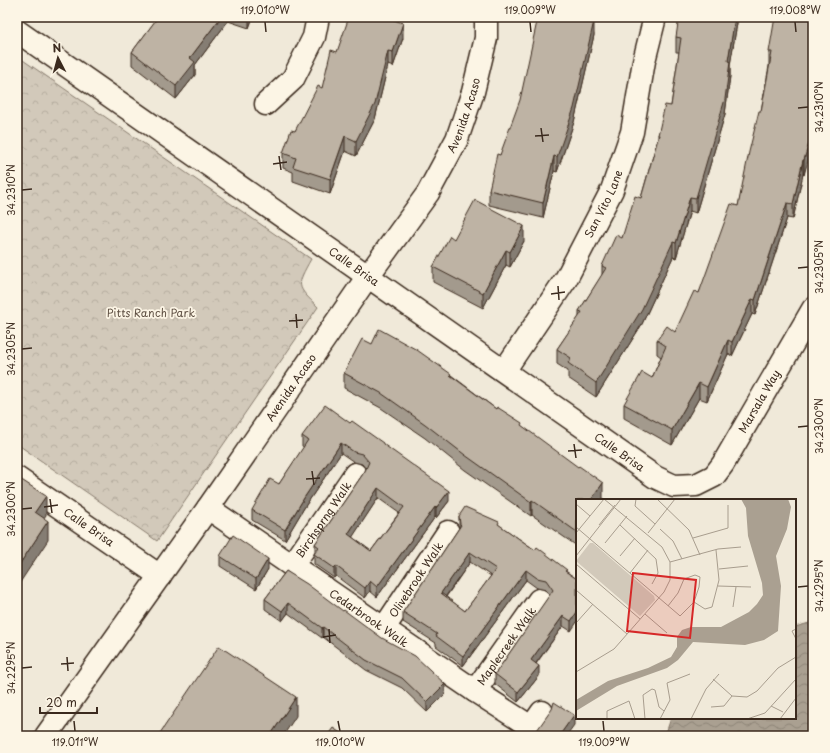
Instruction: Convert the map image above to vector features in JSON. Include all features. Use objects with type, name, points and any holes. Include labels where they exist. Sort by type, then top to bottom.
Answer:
[{"type":"street","points":[[266,104],[293,79],[314,37],[318,17]]},
{"type":"street","name":"Avenida Acaso","points":[[46,736],[208,508],[368,276],[428,193],[457,138],[473,92],[486,38],[486,17]]},
{"type":"street","name":"San Vito Lane","points":[[504,371],[566,279],[612,190],[632,132],[644,61],[654,17]]},
{"type":"street","name":"Calle Brisa","points":[[17,31],[655,477],[674,486],[696,485]]},
{"type":"street","name":"Marsala Way","points":[[696,485],[714,476],[723,464],[813,309]]},
{"type":"street","name":"Birchsprng Walk","points":[[292,566],[355,474]]},
{"type":"street","name":"Calle Brisa","points":[[17,478],[160,576]]},
{"type":"street","name":"Cedarbrook Walk","points":[[208,508],[475,691],[533,725]]},
{"type":"street","name":"Olivebrook Walk","points":[[384,628],[448,532]]},
{"type":"street","name":"Maplecreek Walk","points":[[475,691],[539,600]]},
{"type":"green space","name":"Pitts Ranch Park","points":[[17,56],[311,259],[303,275],[301,285],[302,290],[318,307],[157,541],[17,444]]},
{"type":"water","points":[[813,622],[813,736],[665,736],[671,719],[796,719],[796,627]]},
{"type":"building","points":[[158,17],[221,17],[190,58],[195,62],[176,86],[132,52]]},
{"type":"building","points":[[349,17],[385,17],[403,23],[393,52],[388,51],[375,104],[356,141],[345,136],[330,179],[293,167],[296,158],[283,153],[291,130],[295,131],[318,86],[322,88],[331,50],[337,52]]},
{"type":"building","points":[[538,17],[587,17],[587,19],[594,21],[574,108],[557,157],[554,156],[543,203],[489,190],[497,154],[500,155],[520,100]]},
{"type":"building","points":[[679,17],[735,17],[728,61],[730,62],[725,99],[696,198],[690,197],[676,243],[673,242],[642,309],[596,383],[568,363],[571,358],[557,349],[582,312],[579,311],[606,268],[602,266],[616,235],[622,238],[635,196],[641,198],[659,135],[665,105],[671,106],[681,38],[676,37]]},
{"type":"building","points":[[775,17],[813,17],[813,129],[803,160],[793,204],[787,203],[755,300],[752,299],[732,342],[728,340],[707,387],[699,383],[672,430],[624,404],[642,372],[652,378],[666,346],[657,340],[667,326],[675,332],[694,291],[699,293],[731,204],[738,206],[749,152],[759,111],[761,111],[772,52],[769,52]]},
{"type":"building","points":[[475,200],[524,226],[510,252],[506,250],[483,293],[433,267],[450,236],[454,239]]},
{"type":"building","points":[[379,329],[417,350],[496,409],[497,407],[522,423],[521,425],[578,467],[579,466],[603,483],[592,499],[576,499],[576,531],[532,500],[531,502],[381,393],[344,373],[362,339],[372,344]]},
{"type":"building","points":[[325,405],[350,423],[352,421],[449,491],[436,508],[435,507],[377,587],[370,581],[365,588],[336,566],[334,568],[314,554],[319,547],[315,544],[365,471],[369,462],[362,454],[354,452],[341,443],[304,498],[285,530],[252,510],[270,479],[279,484],[308,440],[302,436]],"holes":[[[378,488],[404,507],[371,551],[348,534]]]},
{"type":"building","points":[[17,477],[46,496],[35,512],[48,521],[17,568]]},
{"type":"building","points":[[465,507],[499,522],[498,524],[535,550],[537,547],[576,578],[576,614],[571,621],[563,616],[531,660],[539,666],[518,692],[495,674],[553,590],[546,580],[537,578],[526,570],[463,656],[436,636],[437,634],[403,612],[461,525],[459,516]],"holes":[[[470,552],[496,569],[465,611],[441,593]]]},
{"type":"building","points":[[233,535],[268,559],[256,579],[220,556]]},
{"type":"building","points":[[286,571],[307,584],[382,638],[415,656],[445,684],[427,702],[402,678],[366,660],[323,627],[322,628],[288,603],[282,611],[265,599]]},
{"type":"building","points":[[219,646],[296,697],[270,736],[158,736]]},
{"type":"building","points":[[554,702],[574,715],[559,736],[532,736],[552,709]]},
{"type":"building","points":[[333,728],[345,736],[327,736]]}]
